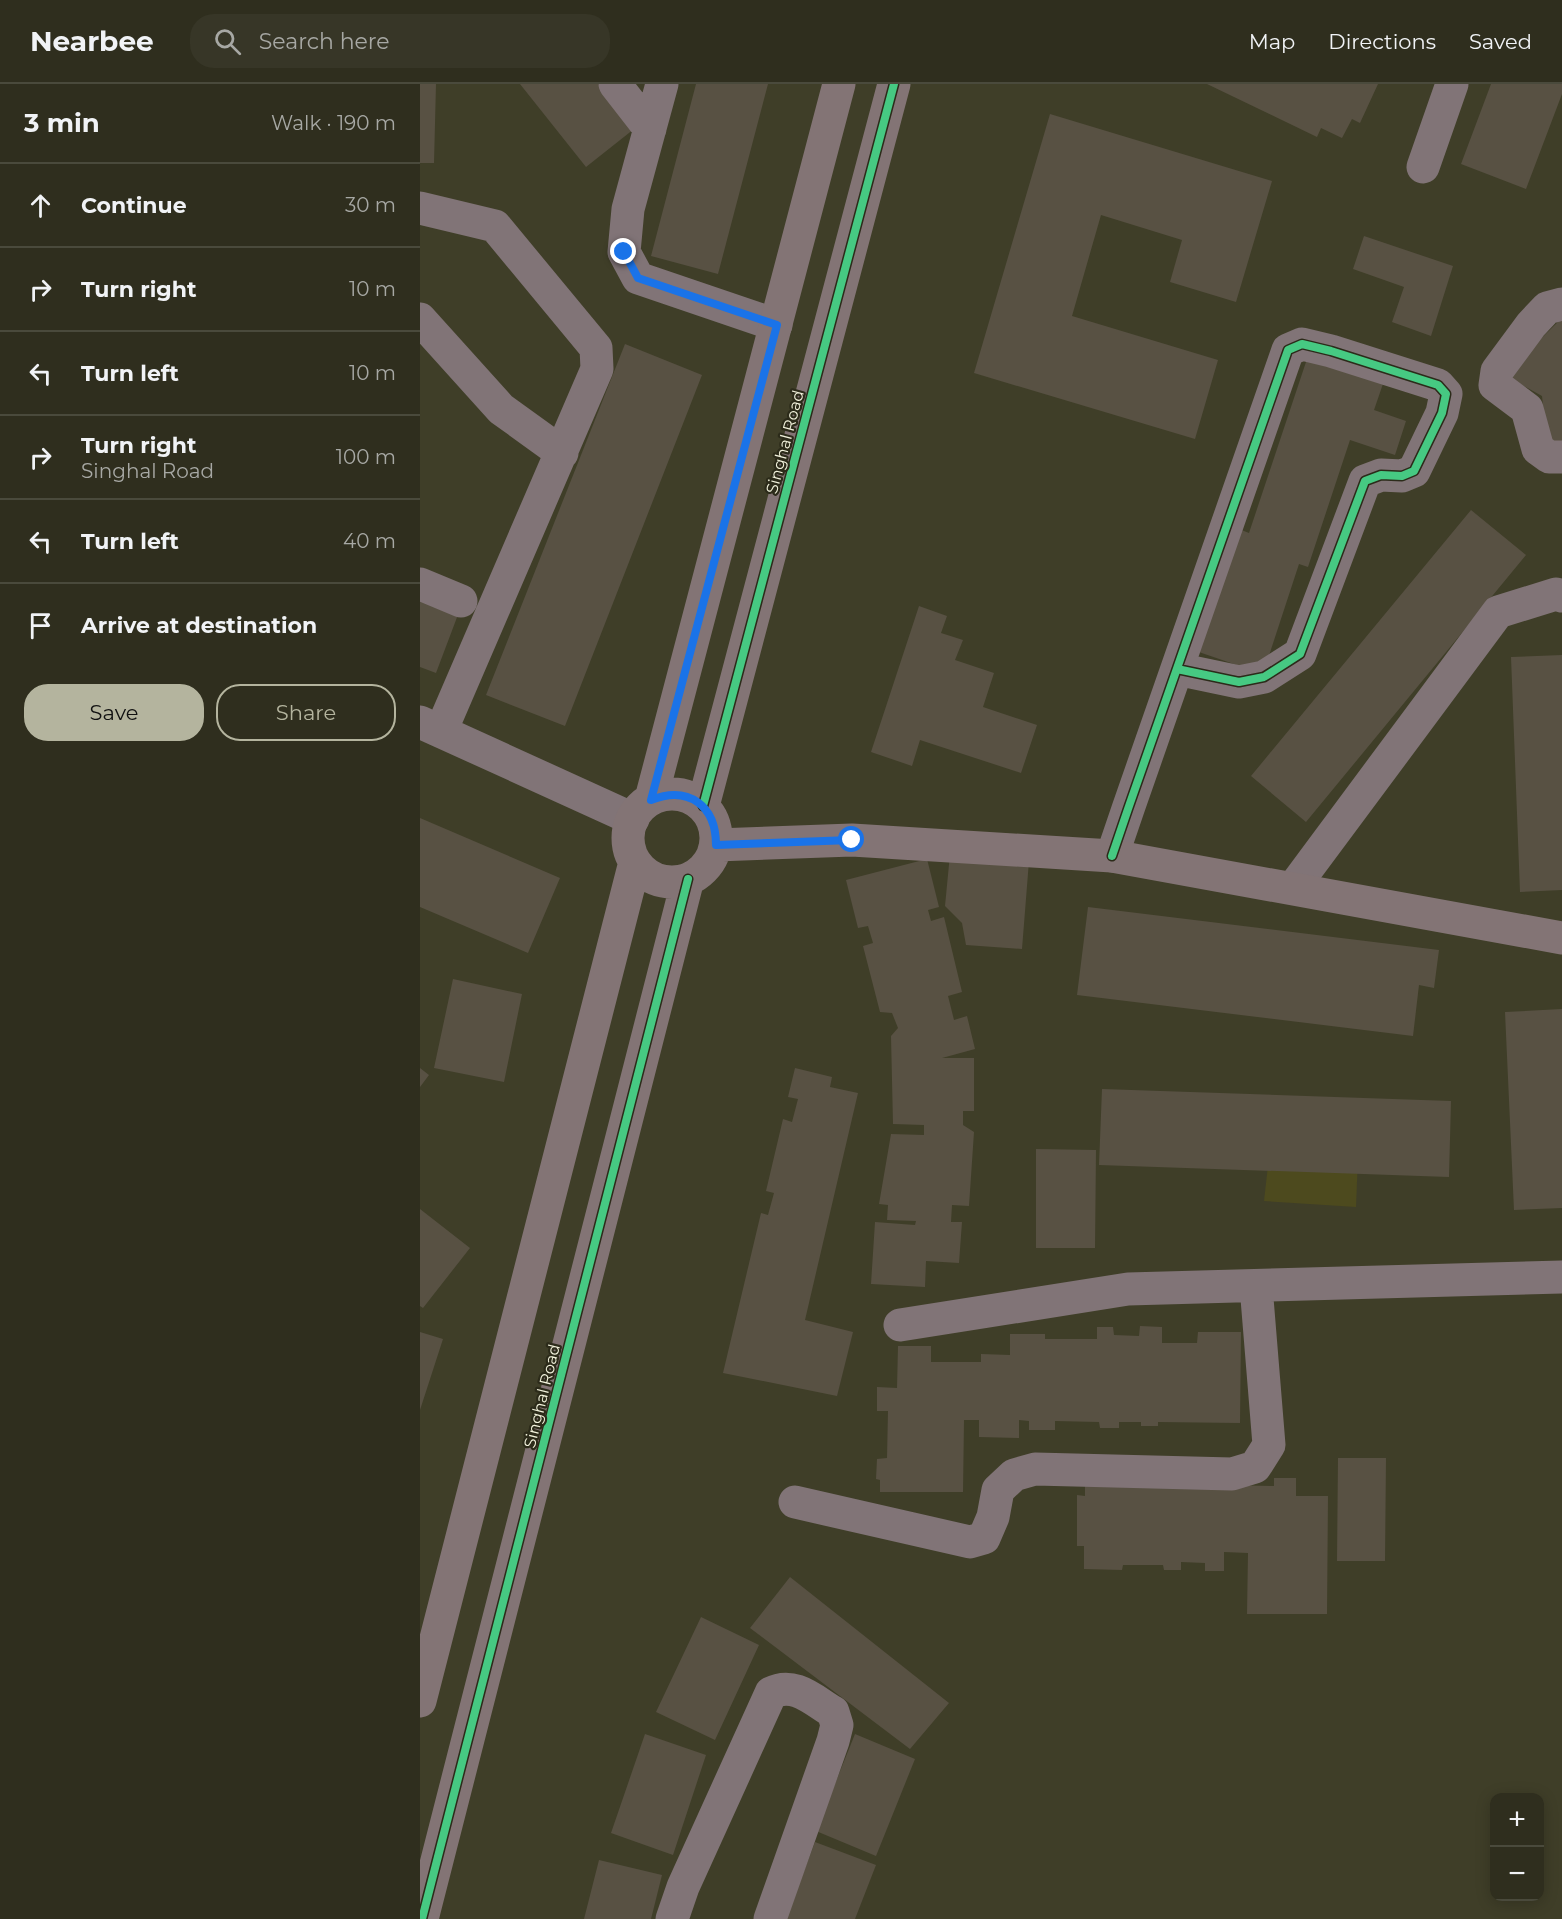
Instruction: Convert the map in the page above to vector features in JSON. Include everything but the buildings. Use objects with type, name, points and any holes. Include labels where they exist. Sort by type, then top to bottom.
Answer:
[{"type":"street","points":[[615,84],[650,129]]},
{"type":"street","points":[[662,84],[628,209],[624,252],[638,278],[777,325]]},
{"type":"street","points":[[642,809],[664,795],[691,798],[703,806],[716,830],[716,845],[711,860],[701,871],[688,879],[673,882],[658,880],[645,873],[635,862],[628,832],[642,809],[777,325],[838,84]]},
{"type":"street","name":"Singhal Road","points":[[703,806],[894,84]]},
{"type":"street","points":[[1423,167],[1452,84]]},
{"type":"street","points":[[420,208],[495,226],[596,348],[597,369],[562,453],[431,727],[642,809]]},
{"type":"street","points":[[1562,304],[1547,308],[1531,325],[1497,371],[1495,385],[1527,409],[1538,449],[1549,457],[1562,457]]},
{"type":"street","points":[[420,319],[501,409],[562,453]]},
{"type":"street","points":[[1112,856],[1177,669],[1288,350],[1302,344],[1438,385],[1446,394],[1442,414],[1414,471],[1402,476],[1381,475],[1365,480],[1300,654],[1264,677],[1239,682],[1177,669]]},
{"type":"street","points":[[420,584],[461,601]]},
{"type":"street","points":[[1293,888],[1498,612],[1556,594],[1562,596]]},
{"type":"street","points":[[716,845],[852,840],[1112,856],[1562,938]]},
{"type":"street","points":[[420,1701],[635,862]]},
{"type":"street","name":"Singhal Road","points":[[422,1919],[688,879]]},
{"type":"street","points":[[900,1325],[1128,1289],[1562,1277]]},
{"type":"street","points":[[795,1502],[970,1542],[984,1538],[993,1517],[998,1490],[1014,1475],[1035,1469],[1232,1474],[1255,1467],[1269,1445],[1256,1286]]},
{"type":"street","points":[[672,1919],[682,1887],[771,1693],[782,1687],[797,1690],[833,1712],[837,1725],[770,1919]]},
{"type":"shaded area","points":[[1273,1121],[1359,1132],[1356,1207],[1264,1201]]},
{"type":"cycle path","points":[[703,806],[894,84]]},
{"type":"cycle path","points":[[1112,856],[1128,809],[1288,350],[1302,344],[1438,385],[1446,394],[1442,413],[1414,471],[1402,476],[1381,475],[1365,481],[1300,654],[1264,677],[1239,682],[1177,669]]},
{"type":"cycle path","points":[[422,1919],[688,879]]},
{"type":"route","points":[[624,252],[638,278],[777,325],[651,800],[664,795],[678,795],[691,798],[703,806],[716,830],[716,845],[852,840]]}]
